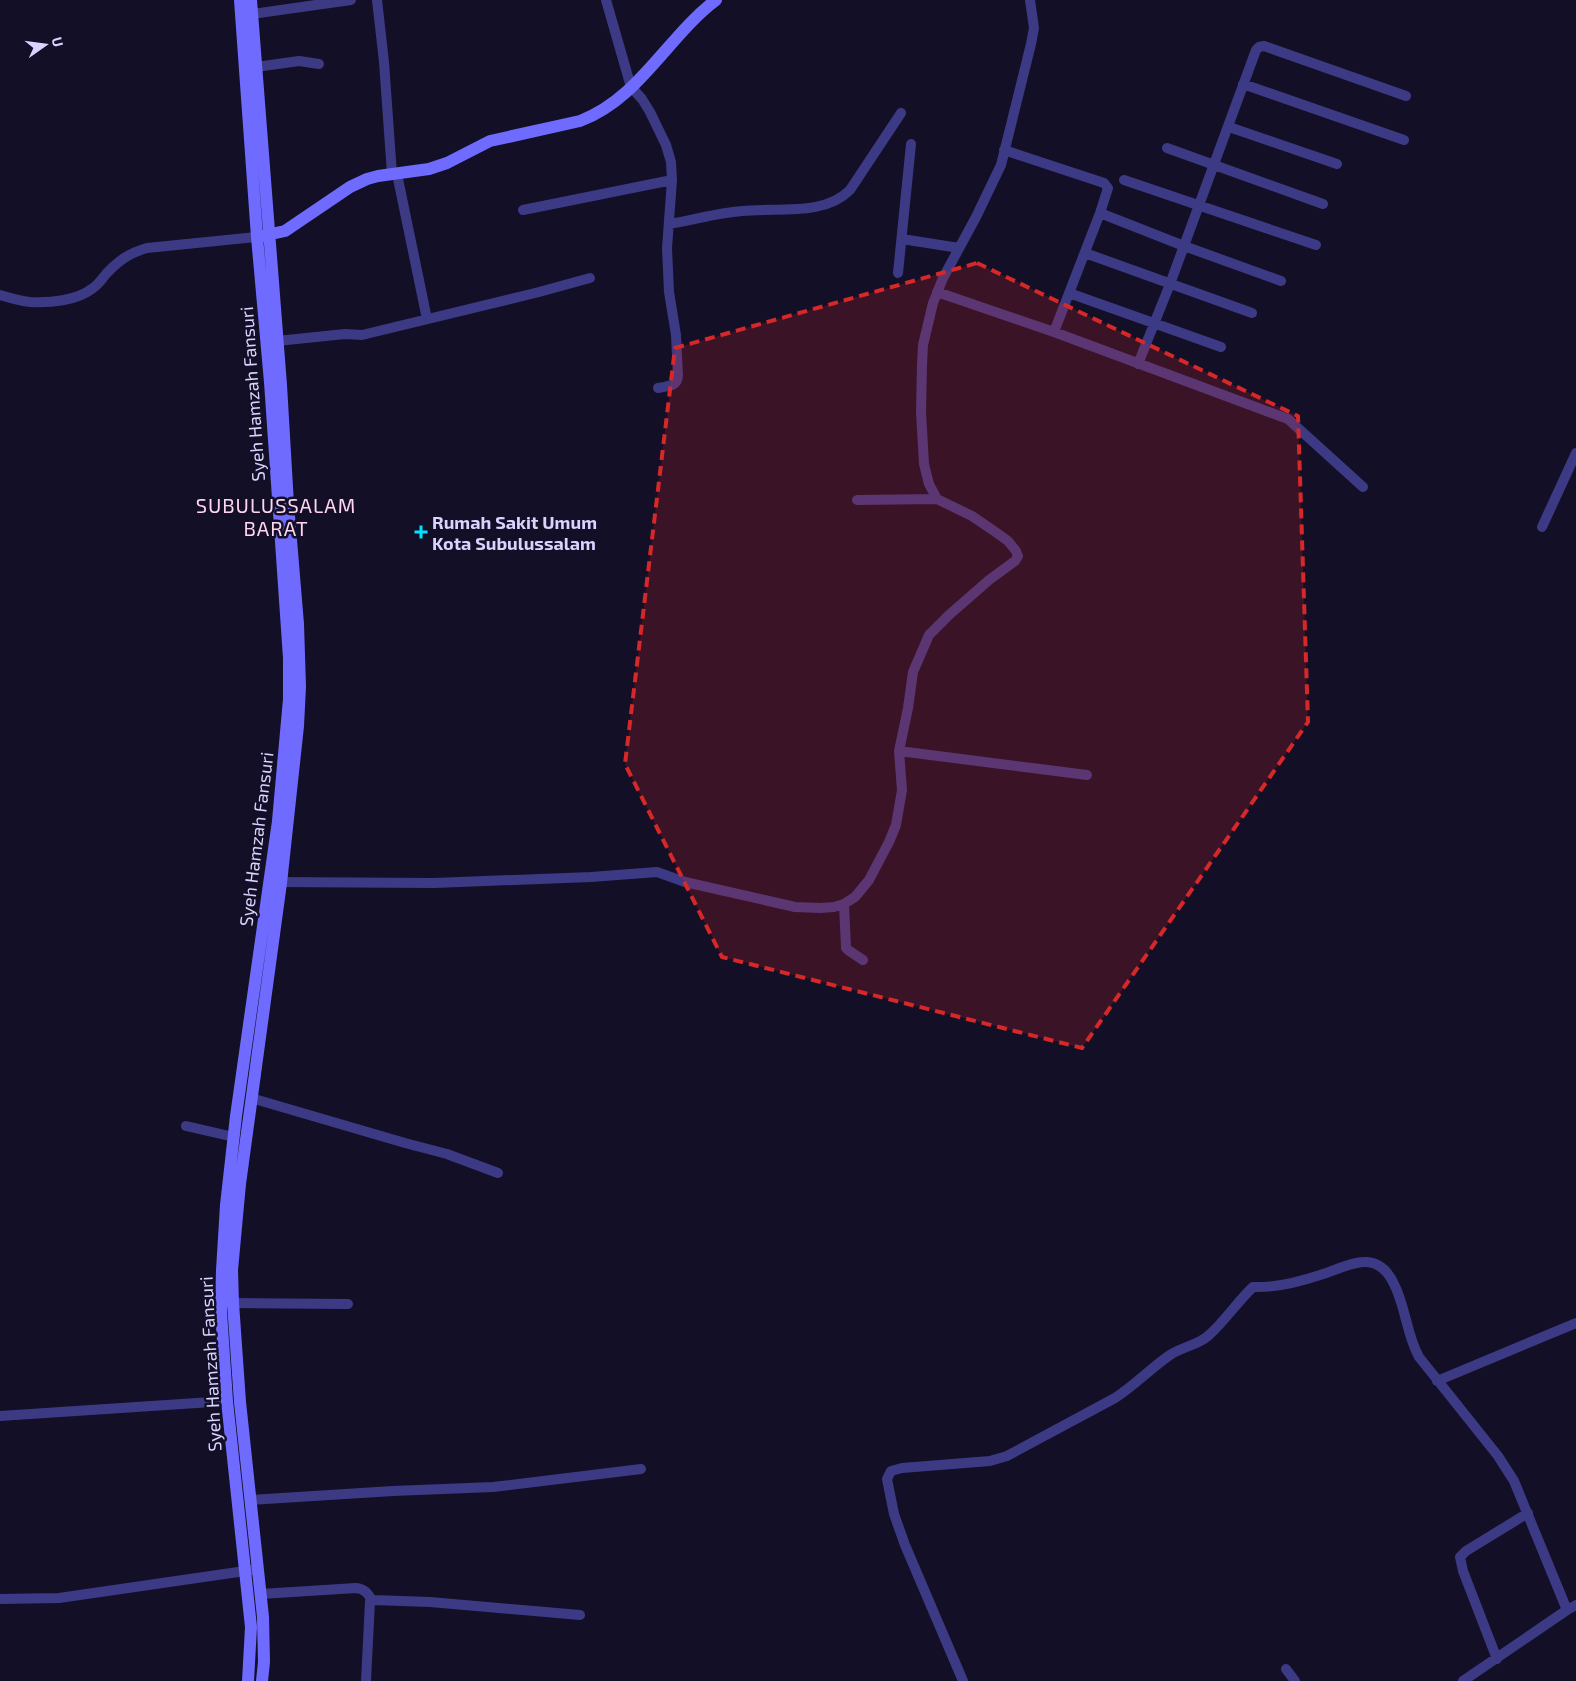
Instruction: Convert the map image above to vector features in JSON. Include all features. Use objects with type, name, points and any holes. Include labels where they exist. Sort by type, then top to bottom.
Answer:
[{"type":"main road","name":"Syeh Hamzah Fansuri","points":[[240,0],[263,236],[277,341],[298,624],[294,660]]},
{"type":"main road","name":"Syeh Hamzah Fansuri","points":[[251,0],[256,67],[270,382],[294,660],[300,687],[298,726],[234,1137],[222,1260],[228,1329],[240,1402],[261,1594],[264,1662],[262,1681]]},
{"type":"main road","points":[[263,236],[285,231],[358,183],[378,176],[438,166],[500,138],[580,121],[605,109],[647,72],[694,18],[716,0]]},
{"type":"main road","name":"Syeh Hamzah Fansuri","points":[[248,1681],[251,1627],[227,1401],[228,1329],[233,1303],[232,1270],[240,1184],[275,882]]},
{"type":"street","points":[[252,14],[351,0]]},
{"type":"street","points":[[377,0],[394,174],[427,319]]},
{"type":"street","points":[[606,0],[631,87],[647,105],[666,145],[671,162],[672,180],[667,248],[669,292],[676,335],[678,382],[658,388]]},
{"type":"street","points":[[938,499],[929,484],[924,464],[921,412],[923,345],[937,292],[996,177],[1034,28],[1030,0]]},
{"type":"street","points":[[1138,364],[1229,127],[1243,84],[1256,50],[1259,47],[1264,46],[1406,96]]},
{"type":"street","points":[[256,67],[299,61],[319,64]]},
{"type":"street","points":[[1243,84],[1404,140]]},
{"type":"street","points":[[669,224],[741,211],[814,207],[842,198],[850,190],[901,113]]},
{"type":"street","points":[[1229,127],[1337,164]]},
{"type":"street","points":[[898,272],[912,144]]},
{"type":"street","points":[[1167,148],[1323,204]]},
{"type":"street","points":[[1004,150],[1104,182],[1108,190],[1054,332]]},
{"type":"street","points":[[523,210],[672,180]]},
{"type":"street","points":[[1124,180],[1316,246]]},
{"type":"street","points":[[1100,213],[1281,282]]},
{"type":"street","points":[[0,295],[30,302],[80,296],[94,288],[124,257],[147,248],[263,236]]},
{"type":"street","points":[[902,239],[959,248]]},
{"type":"street","points":[[1084,253],[1252,313]]},
{"type":"street","points":[[277,341],[345,334],[362,335],[590,278]]},
{"type":"street","points":[[937,292],[1054,332],[1288,419],[1363,487]]},
{"type":"street","points":[[1069,293],[1221,347]]},
{"type":"street","points":[[1542,527],[1576,453]]},
{"type":"street","points":[[275,882],[434,883],[591,877],[657,872],[685,882],[795,907],[820,908],[844,904],[855,896],[869,880],[896,825],[902,790],[899,751],[913,672],[929,635],[949,614],[1018,556],[1008,541],[994,530],[972,516],[938,499],[857,500]]},
{"type":"street","points":[[899,751],[1087,775]]},
{"type":"street","points":[[844,904],[846,948],[863,960]]},
{"type":"street","points":[[251,1098],[447,1154],[498,1173]]},
{"type":"street","points":[[186,1126],[234,1137]]},
{"type":"street","points":[[963,1681],[900,1531],[887,1482],[888,1474],[891,1471],[902,1468],[990,1461],[1007,1456],[1115,1398],[1177,1350],[1200,1342],[1218,1326],[1253,1287],[1281,1286],[1357,1262],[1372,1263],[1388,1274],[1398,1294],[1413,1346],[1425,1366],[1498,1456],[1514,1482],[1571,1607],[1463,1681]]},
{"type":"street","points":[[233,1303],[348,1304]]},
{"type":"street","points":[[1437,1381],[1576,1323]]},
{"type":"street","points":[[0,1416],[227,1401]]},
{"type":"street","points":[[251,1500],[493,1487],[641,1469]]},
{"type":"street","points":[[1497,1659],[1463,1571],[1460,1557],[1466,1551],[1528,1513]]},
{"type":"street","points":[[0,1599],[59,1598],[245,1570],[258,1570]]},
{"type":"street","points":[[261,1594],[356,1588],[367,1592],[372,1600]]},
{"type":"street","points":[[372,1600],[430,1602],[580,1615]]},
{"type":"street","points":[[366,1681],[370,1602],[372,1600]]},
{"type":"street","points":[[1286,1669],[1295,1681]]},
{"type":"highlighted area","points":[[977,263],[1298,416],[1308,722],[1082,1048],[722,957],[625,764],[675,348]]},
{"type":"place","name":"Rumah Sakit Umum Kota Subulussalam","points":[[421,532]]},
{"type":"district","name":"SUBULUSSALAM BARAT","points":[[276,516]]}]
